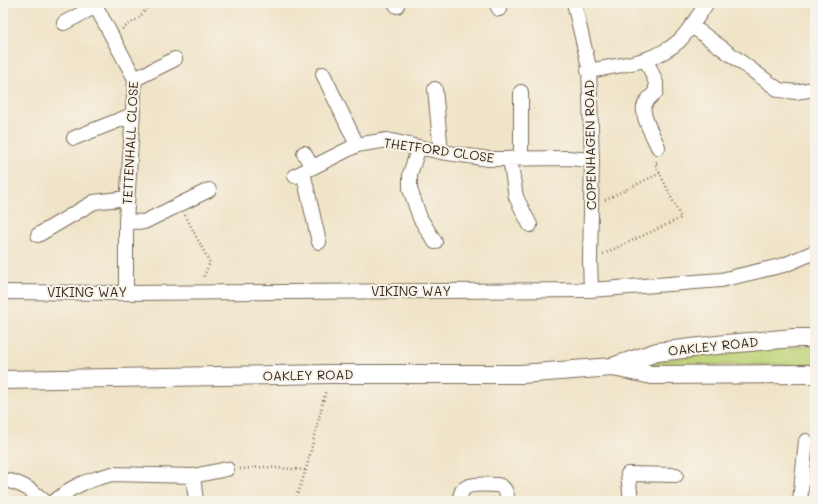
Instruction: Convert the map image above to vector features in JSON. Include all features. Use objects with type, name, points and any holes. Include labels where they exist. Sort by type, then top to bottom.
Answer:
[{"type":"main road","name":"OAKLEY ROAD","points":[[3,380],[330,374],[521,374],[612,367],[657,352],[726,344],[794,338],[815,338]]},
{"type":"main road","name":"OAKLEY ROAD","points":[[612,367],[652,375],[815,374]]},
{"type":"street","name":"COPENHAGEN ROAD","points":[[574,3],[589,67],[592,160],[590,260],[591,290]]},
{"type":"street","points":[[588,71],[646,59],[661,52],[679,41],[692,26],[707,3]]},
{"type":"street","name":"TETTENHALL CLOSE","points":[[95,4],[135,78],[126,221],[126,292]]},
{"type":"street","points":[[64,24],[95,4]]},
{"type":"street","points":[[692,26],[779,90],[796,92],[814,89]]},
{"type":"street","points":[[135,78],[175,59]]},
{"type":"street","points":[[646,59],[656,83],[656,92],[644,106],[644,115],[658,147]]},
{"type":"street","points":[[323,74],[357,145]]},
{"type":"street","points":[[435,89],[440,152]]},
{"type":"street","points":[[521,92],[515,158],[516,197],[530,225]]},
{"type":"street","points":[[74,138],[132,115]]},
{"type":"street","name":"THETFORD CLOSE","points":[[303,172],[357,145],[387,140],[440,152],[489,159],[515,158],[592,160]]},
{"type":"street","points":[[419,147],[410,174],[410,189],[420,218],[435,242]]},
{"type":"street","points":[[304,153],[303,172],[319,242]]},
{"type":"street","points":[[126,221],[144,222],[209,190]]},
{"type":"street","points":[[38,235],[94,202],[127,198]]},
{"type":"street","name":"VIKING WAY","points":[[3,292],[591,290],[721,280],[784,265],[815,252]]},
{"type":"street","points":[[800,501],[806,441]]},
{"type":"street","points":[[56,501],[71,489],[83,483],[112,474],[193,476],[228,469]]},
{"type":"street","points":[[630,501],[628,474],[676,475]]},
{"type":"street","points":[[193,476],[196,501]]},
{"type":"street","points":[[3,480],[17,483],[28,488],[44,501]]},
{"type":"street","points":[[460,501],[462,490],[469,485],[497,484],[505,490],[508,497],[507,501]]},
{"type":"path","points":[[111,35],[139,18],[148,9],[151,3]]},
{"type":"path","points":[[590,260],[681,218],[655,163],[664,159],[658,147]]},
{"type":"path","points":[[591,207],[660,173]]},
{"type":"path","points":[[179,205],[210,263],[204,275],[204,292]]},
{"type":"path","points":[[295,501],[306,470],[330,374]]},
{"type":"path","points":[[228,469],[264,467],[306,470]]},
{"type":"green space","points":[[815,346],[815,365],[631,365],[733,350]]}]
